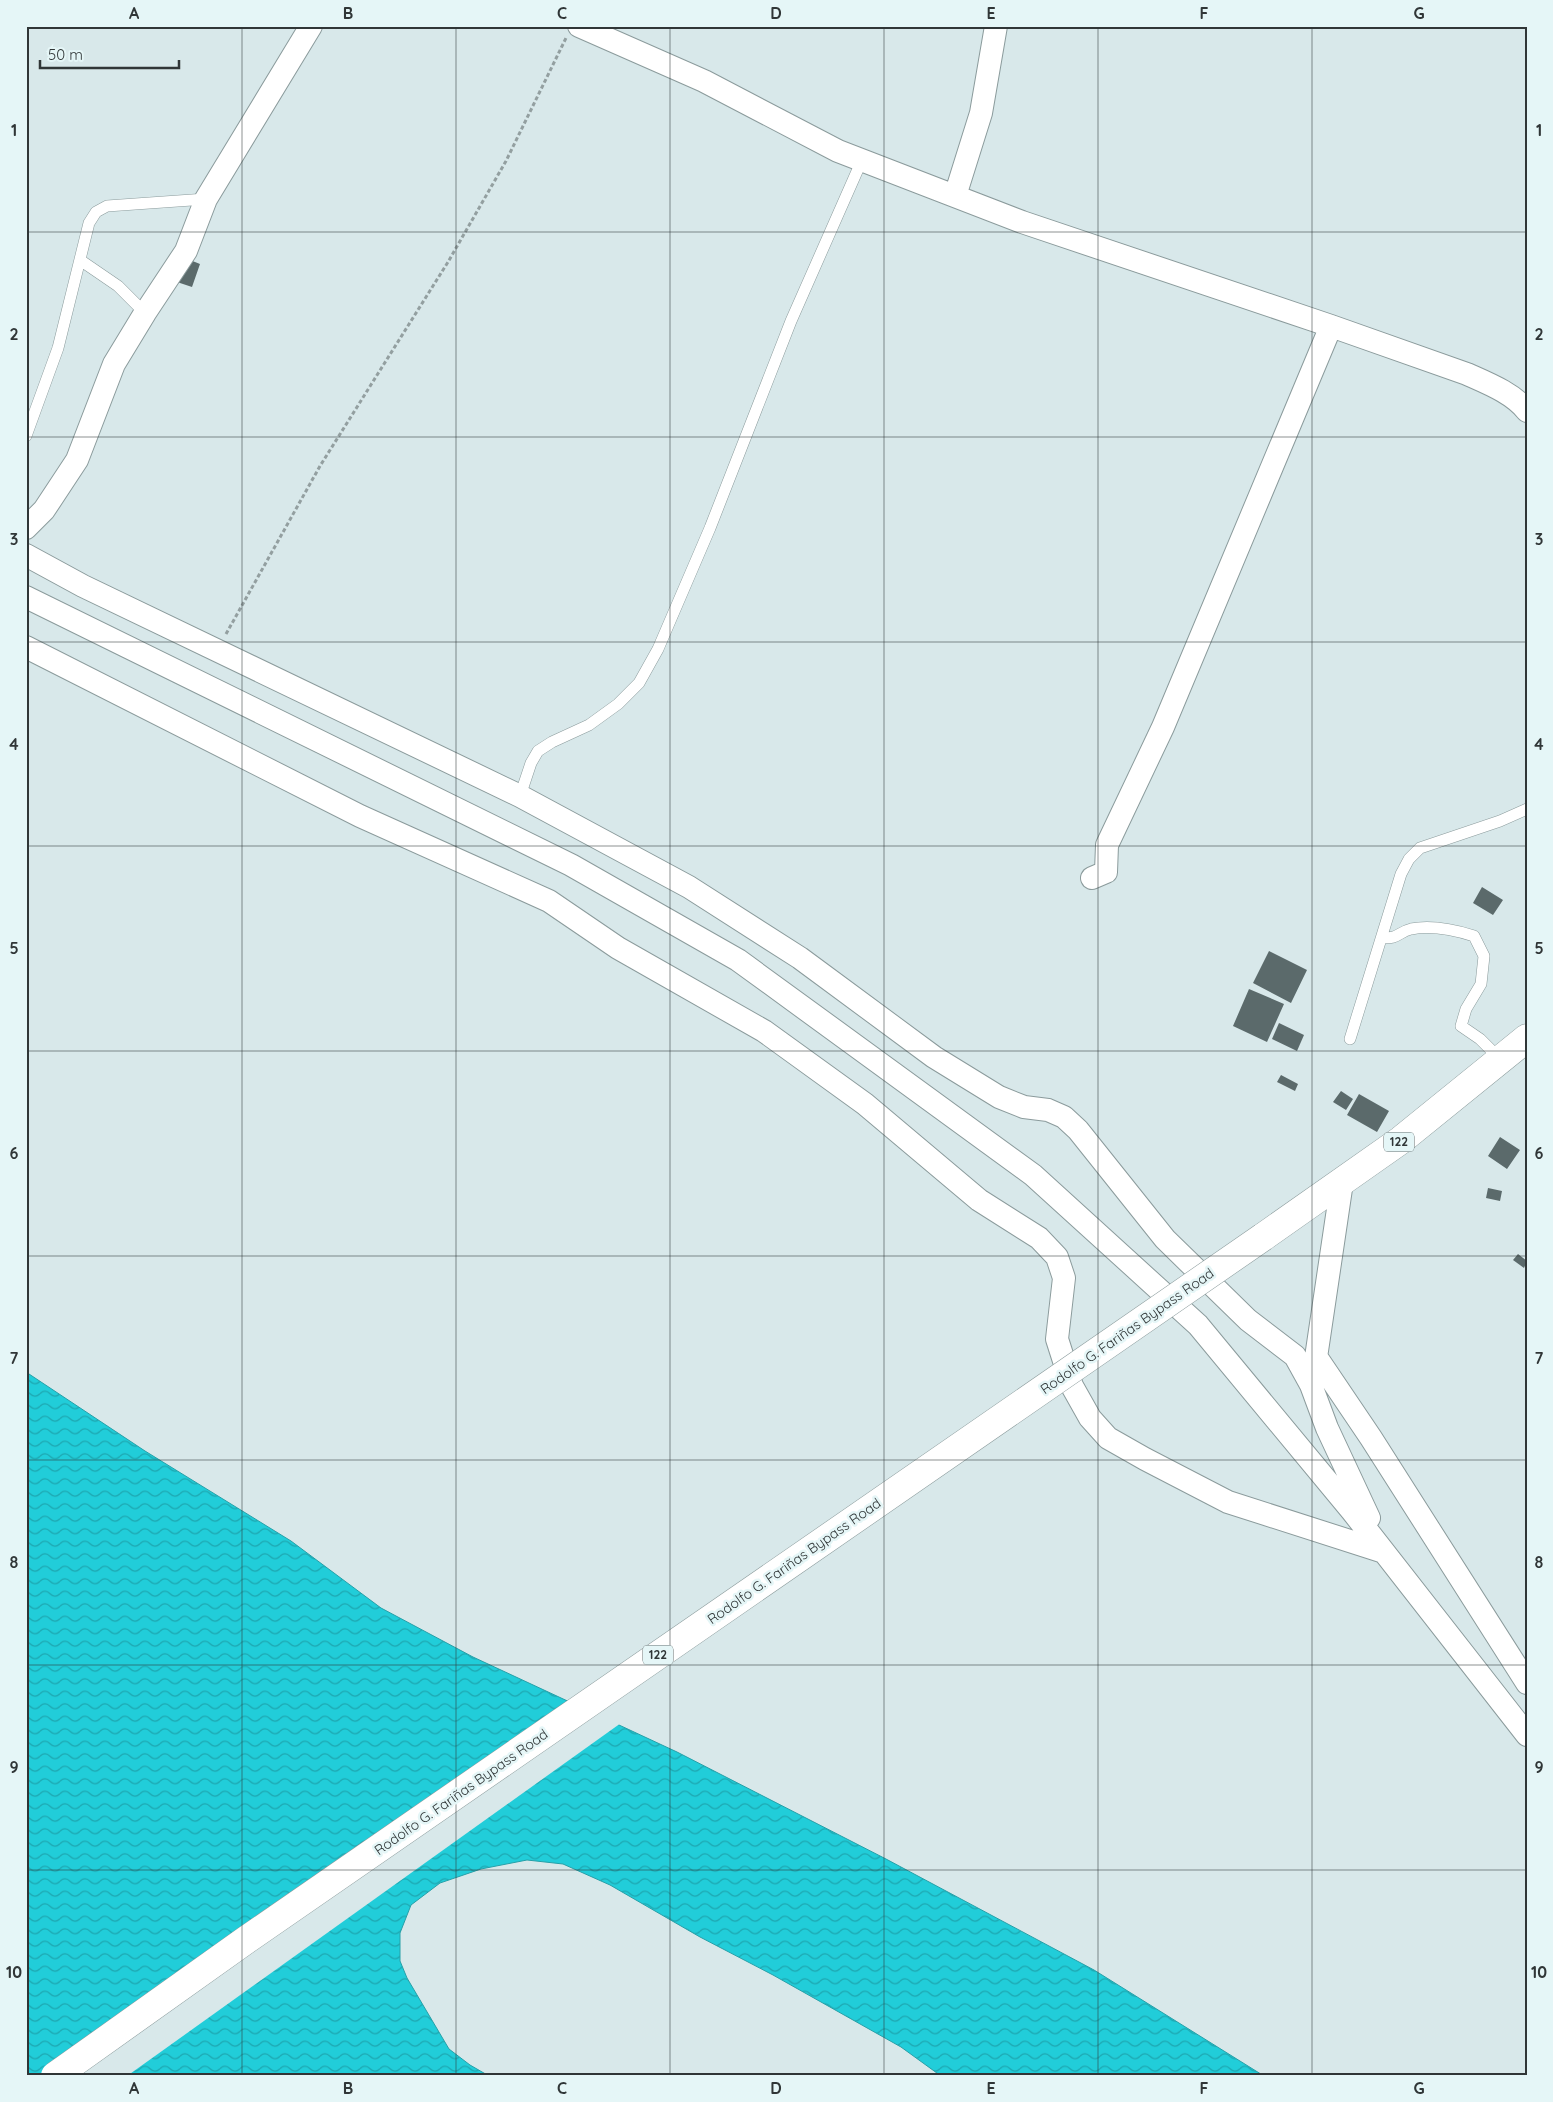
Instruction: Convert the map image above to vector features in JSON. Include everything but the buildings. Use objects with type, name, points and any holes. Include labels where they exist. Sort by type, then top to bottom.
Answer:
[{"type":"main road","name":"Rodolfo G. Fariñas Bypass Road","points":[[55,2076],[254,1935],[1402,1140],[1527,1038]]},
{"type":"street","points":[[26,528],[44,510],[77,460],[114,364],[186,250],[206,199],[311,26]]},
{"type":"street","points":[[955,196],[981,113],[996,26]]},
{"type":"street","points":[[573,31],[704,82],[838,151],[1022,222],[1330,326],[1486,382],[1512,397],[1527,411]]},
{"type":"street","points":[[1092,878],[1106,872],[1107,845],[1163,727],[1330,326]]},
{"type":"street","points":[[26,555],[83,586],[520,796],[689,887],[800,958],[934,1057],[999,1097],[1024,1107],[1048,1110],[1064,1117],[1078,1130],[1165,1239],[1248,1320],[1295,1356],[1311,1385],[1327,1428],[1384,1552]]},
{"type":"street","points":[[26,597],[571,865],[746,965],[1033,1175],[1198,1325],[1352,1511],[1527,1735]]},
{"type":"street","points":[[26,647],[360,816],[549,901],[618,948],[764,1031],[865,1104],[980,1200],[1039,1238],[1056,1257],[1064,1278],[1057,1339],[1072,1386],[1090,1418],[1108,1438],[1144,1460],[1228,1502],[1384,1552]]},
{"type":"street","points":[[1311,1385],[1317,1358],[1342,1182]]},
{"type":"street","points":[[1317,1358],[1371,1438],[1527,1682]]},
{"type":"lane","points":[[520,796],[531,763],[538,751],[552,742],[589,725],[618,704],[639,683],[658,649],[710,528],[791,321],[862,160]]},
{"type":"lane","points":[[26,436],[58,348],[89,224],[96,212],[108,206],[206,199]]},
{"type":"lane","points":[[80,260],[118,286],[145,313]]},
{"type":"lane","points":[[1350,1039],[1401,874],[1409,859],[1420,848],[1500,821],[1527,809]]},
{"type":"lane","points":[[1382,937],[1396,937],[1409,929],[1428,928],[1446,929],[1474,936],[1484,956],[1481,984],[1466,1009],[1462,1026],[1480,1039],[1501,1060]]},
{"type":"path","points":[[218,650],[320,466],[448,262],[506,161],[573,31]]},
{"type":"water","points":[[26,1372],[145,1451],[291,1541],[381,1608],[473,1657],[677,1752],[886,1859],[1094,1970],[1264,2076],[941,2076],[901,2047],[773,1975],[700,1937],[610,1885],[563,1864],[527,1860],[481,1869],[440,1883],[411,1905],[400,1933],[400,1961],[407,1978],[449,2049],[470,2065],[489,2076],[26,2076]]},
{"type":"pier","points":[[575,1702],[621,1723],[127,2076],[38,2076]]}]
